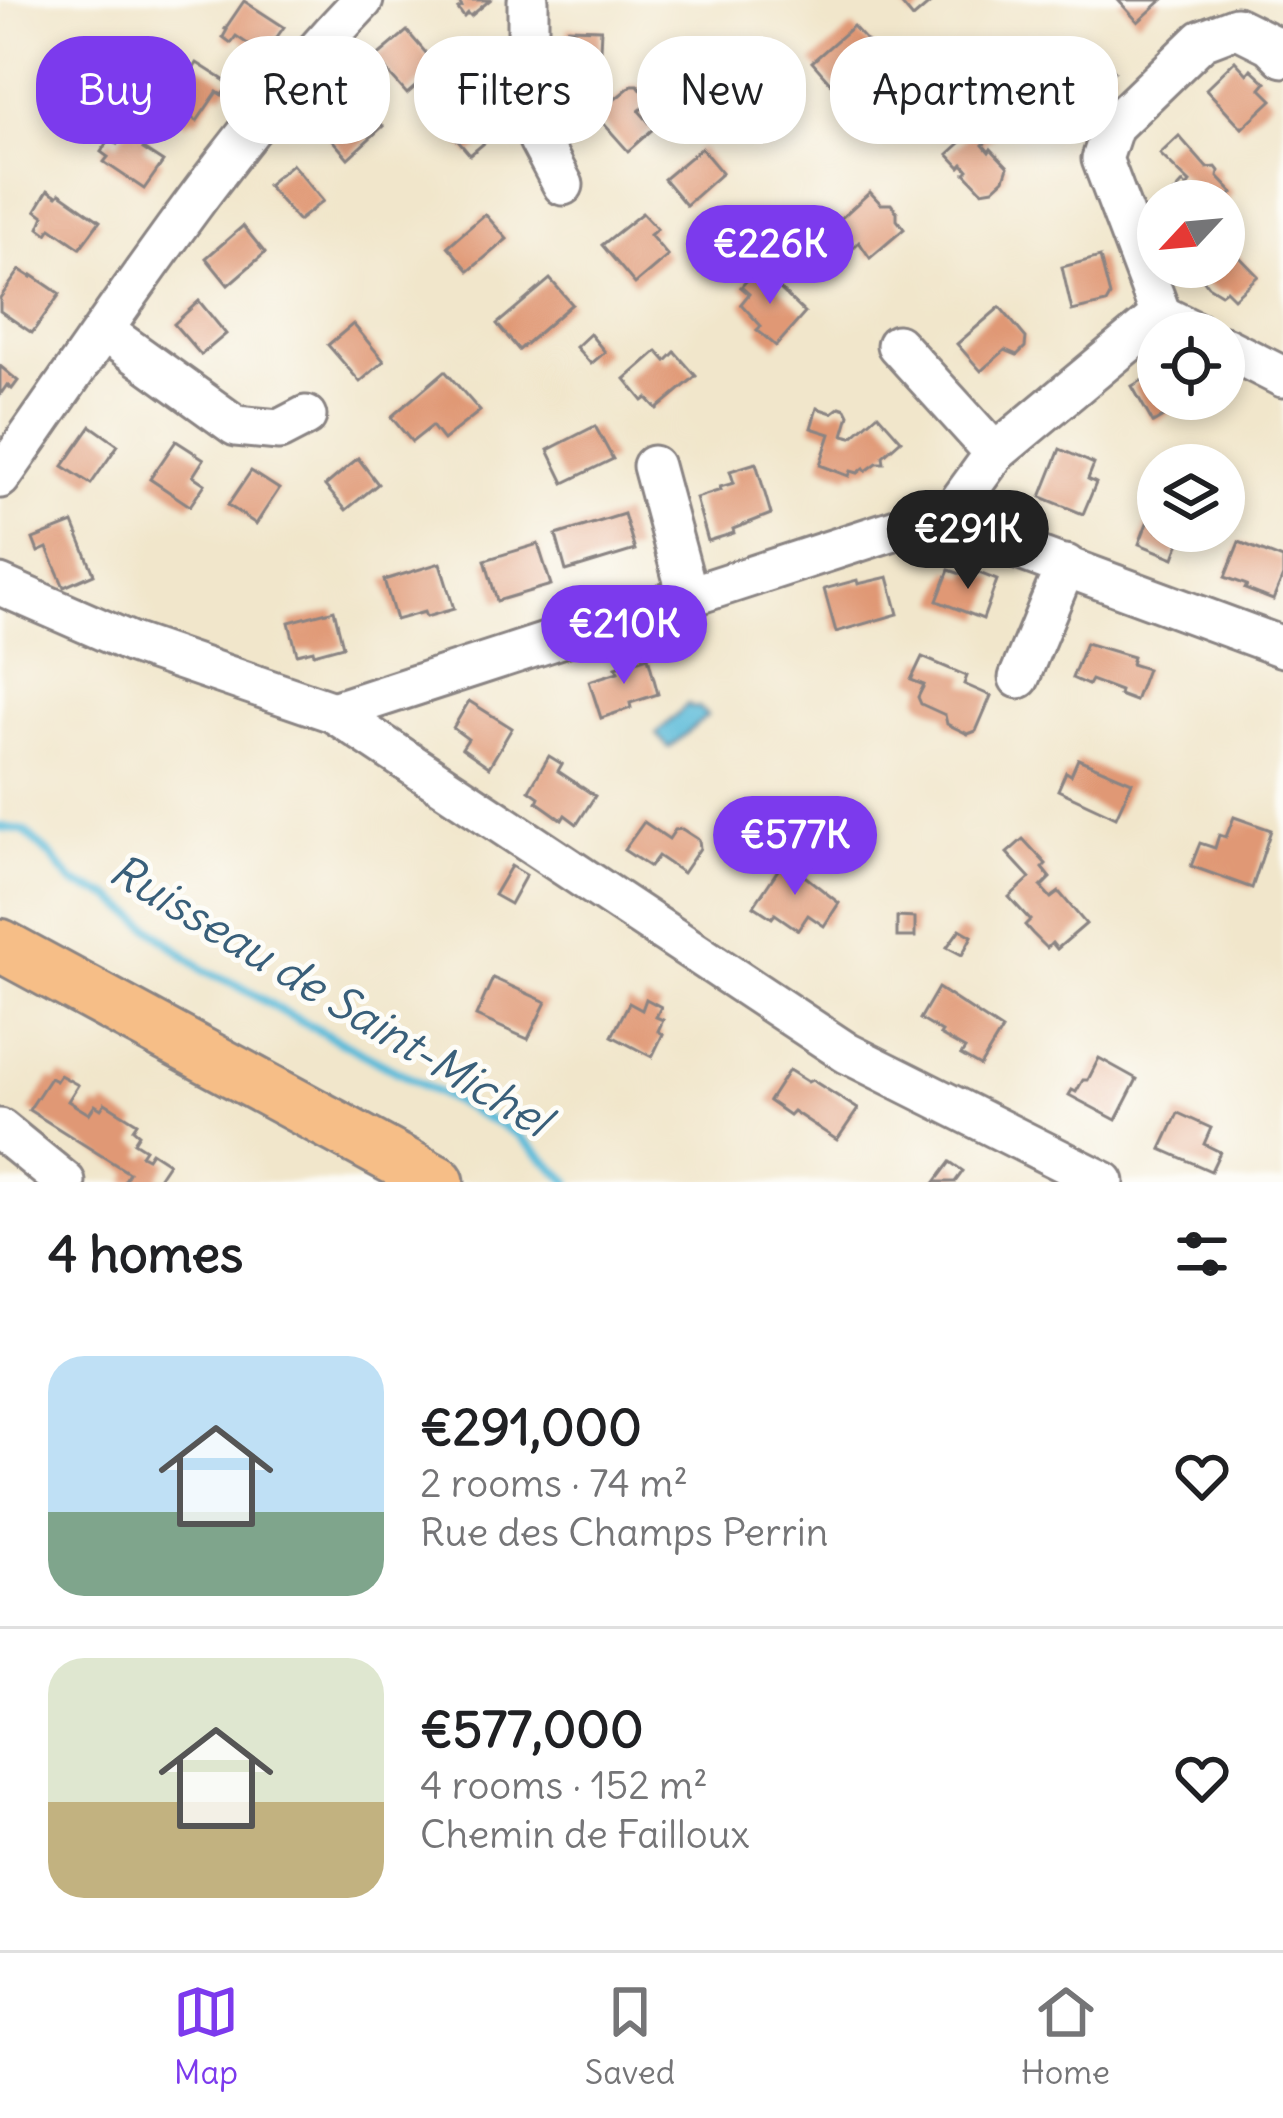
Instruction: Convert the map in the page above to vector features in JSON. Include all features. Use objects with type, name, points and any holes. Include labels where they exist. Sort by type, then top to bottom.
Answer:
[{"type":"main road","points":[[0,946],[438,1182]]},
{"type":"street","points":[[0,478],[176,225],[320,45],[363,0]]},
{"type":"street","points":[[528,0],[528,96],[539,140],[563,185]]},
{"type":"street","points":[[1160,312],[1102,159],[1113,126],[1202,40],[1236,27],[1270,44],[1283,57]]},
{"type":"street","points":[[104,331],[236,426],[279,430],[306,416]]},
{"type":"street","points":[[944,522],[995,453],[1137,335]]},
{"type":"street","points":[[897,344],[995,453]]},
{"type":"street","points":[[1245,358],[1283,377]]},
{"type":"street","points":[[653,466],[688,596]]},
{"type":"street","points":[[333,712],[906,526],[944,522],[1283,647]]},
{"type":"street","points":[[1018,678],[1066,565]]},
{"type":"street","points":[[0,585],[132,644],[333,712],[847,1053],[1105,1182]]},
{"type":"street","points":[[0,1130],[65,1182]]},
{"type":"water","points":[[688,704],[707,716],[669,748],[656,734]]},
{"type":"building","points":[[457,0],[490,0],[464,17]]},
{"type":"building","points":[[898,0],[934,0],[913,18]]},
{"type":"building","points":[[1118,0],[1162,0],[1138,22]]},
{"type":"building","points":[[244,1],[284,27],[278,36],[224,36]]},
{"type":"building","points":[[853,26],[862,36],[842,36]]},
{"type":"building","points":[[568,28],[601,29],[601,36],[568,36]]},
{"type":"building","points":[[407,31],[414,39],[414,88],[407,94],[390,75],[390,45]]},
{"type":"building","points":[[830,46],[830,82],[812,62]]},
{"type":"building","points":[[1235,61],[1247,74],[1251,69],[1266,83],[1261,89],[1272,100],[1242,128],[1206,89]]},
{"type":"building","points":[[196,65],[220,78],[220,94],[197,121],[196,120]]},
{"type":"building","points":[[637,85],[637,143],[628,151],[613,134],[613,101]]},
{"type":"building","points":[[1179,136],[1207,168],[1216,167],[1221,180],[1187,180],[1160,154]]},
{"type":"building","points":[[107,144],[146,144],[143,149],[163,162],[144,189],[104,162],[108,157],[101,152]]},
{"type":"building","points":[[336,144],[363,144],[348,158]]},
{"type":"building","points":[[461,144],[483,144],[470,155]]},
{"type":"building","points":[[959,144],[984,144],[1008,167],[1004,179],[982,191],[963,164],[960,167],[948,154]]},
{"type":"building","points":[[701,148],[722,173],[686,205],[664,179]]},
{"type":"building","points":[[292,164],[323,201],[298,221],[267,185]]},
{"type":"building","points":[[48,190],[100,221],[80,248],[51,228],[47,234],[39,228],[44,216],[36,210]]},
{"type":"building","points":[[870,192],[881,204],[891,204],[904,229],[870,258],[859,242],[853,248],[835,224]]},
{"type":"building","points":[[642,213],[657,229],[650,235],[668,256],[635,284],[602,245]]},
{"type":"building","points":[[485,214],[507,239],[469,271],[448,246]]},
{"type":"building","points":[[243,226],[265,253],[228,285],[206,258]]},
{"type":"building","points":[[1100,257],[1110,296],[1106,303],[1072,311],[1062,267]]},
{"type":"building","points":[[1245,263],[1258,276],[1245,288]]},
{"type":"building","points":[[758,268],[805,313],[776,346],[757,330],[761,326],[741,304],[749,294],[741,287]]},
{"type":"building","points":[[20,270],[60,294],[32,333],[0,311],[0,298]]},
{"type":"building","points":[[550,279],[572,304],[519,350],[497,324]]},
{"type":"building","points":[[1211,288],[1245,288],[1234,298],[1226,290],[1221,294]]},
{"type":"building","points":[[199,301],[226,334],[201,355],[174,324]]},
{"type":"building","points":[[1000,307],[1026,338],[1025,347],[1017,355],[1005,350],[981,371],[957,344]]},
{"type":"building","points":[[353,324],[384,361],[360,382],[328,345]]},
{"type":"building","points":[[590,334],[605,352],[591,364],[576,347]]},
{"type":"building","points":[[657,351],[666,361],[675,352],[696,376],[657,409],[647,398],[643,401],[625,379]]},
{"type":"building","points":[[0,366],[18,381],[0,395]]},
{"type":"building","points":[[445,371],[480,411],[443,440],[432,426],[412,442],[391,417]]},
{"type":"building","points":[[840,407],[849,415],[843,435],[852,437],[878,414],[901,440],[883,456],[884,463],[851,471],[849,476],[820,465],[830,434],[811,428],[817,408],[832,413]]},
{"type":"building","points":[[91,426],[118,445],[91,484],[63,466]]},
{"type":"building","points":[[595,426],[613,459],[564,483],[548,450]]},
{"type":"building","points":[[176,441],[204,459],[193,476],[205,484],[190,506],[150,479]]},
{"type":"building","points":[[1060,449],[1094,464],[1088,479],[1096,483],[1083,514],[1041,497]]},
{"type":"building","points":[[358,458],[378,484],[346,510],[325,486]]},
{"type":"building","points":[[756,463],[771,514],[708,541],[696,498],[734,483],[730,471]]},
{"type":"building","points":[[251,471],[279,489],[256,524],[228,505]]},
{"type":"building","points":[[624,514],[635,550],[566,571],[556,535]]},
{"type":"building","points":[[73,523],[94,574],[64,587],[47,548],[38,552],[33,539]]},
{"type":"building","points":[[538,544],[551,585],[497,601],[485,560]]},
{"type":"building","points":[[1245,544],[1283,559],[1283,576],[1273,600],[1225,577],[1235,552],[1245,552]]},
{"type":"building","points":[[440,563],[454,609],[396,620],[384,580]]},
{"type":"building","points":[[969,569],[997,580],[983,619],[937,601],[949,570],[967,576]]},
{"type":"building","points":[[888,577],[898,614],[836,632],[824,589]]},
{"type":"building","points":[[334,610],[343,646],[297,654],[289,622]]},
{"type":"building","points":[[1086,643],[1133,657],[1131,664],[1147,669],[1135,701],[1091,680],[1088,685],[1072,678]]},
{"type":"building","points":[[648,657],[658,694],[601,718],[589,681]]},
{"type":"building","points":[[922,657],[967,676],[964,684],[991,696],[976,731],[968,734],[947,724],[945,715],[921,704],[918,697],[924,685],[911,680]]},
{"type":"building","points":[[469,701],[512,728],[489,767],[462,748],[468,739],[453,728]]},
{"type":"building","points":[[549,756],[562,764],[558,771],[595,796],[577,824],[565,815],[562,820],[529,790]]},
{"type":"building","points":[[1078,759],[1132,782],[1116,817],[1058,790]]},
{"type":"building","points":[[815,801],[824,808],[819,814],[826,819],[814,836],[799,825],[805,807],[809,810]]},
{"type":"building","points":[[1234,817],[1271,830],[1252,888],[1191,866],[1200,843],[1215,848],[1219,835],[1226,837]]},
{"type":"building","points":[[644,822],[669,839],[682,829],[699,840],[700,848],[683,873],[658,856],[650,867],[624,850]]},
{"type":"building","points":[[1023,839],[1046,864],[1042,868],[1050,878],[1041,887],[1051,898],[1059,892],[1086,924],[1057,949],[1052,943],[1047,948],[1032,933],[1025,925],[1030,920],[1009,897],[1030,878],[1007,853]]},
{"type":"building","points":[[791,860],[839,903],[824,926],[808,915],[798,930],[754,906],[784,861]]},
{"type":"building","points":[[511,866],[526,875],[510,904],[494,895]]},
{"type":"building","points":[[897,917],[915,918],[915,937],[897,937]]},
{"type":"building","points":[[960,929],[972,936],[962,955],[947,947]]},
{"type":"building","points":[[493,978],[546,1002],[528,1039],[476,1016]]},
{"type":"building","points":[[938,988],[1002,1030],[980,1066],[961,1055],[965,1049],[920,1019]]},
{"type":"building","points":[[646,999],[661,1007],[656,1017],[663,1020],[658,1031],[663,1034],[652,1057],[612,1036],[629,1003],[642,1010]]},
{"type":"building","points":[[1099,1058],[1137,1079],[1116,1120],[1069,1095],[1088,1080]]},
{"type":"building","points":[[789,1070],[858,1109],[837,1140],[769,1101]]},
{"type":"building","points":[[60,1075],[78,1085],[68,1101],[89,1114],[95,1105],[101,1109],[105,1103],[137,1123],[133,1129],[139,1134],[134,1142],[145,1149],[141,1155],[147,1158],[151,1152],[168,1163],[158,1178],[165,1182],[124,1182],[129,1173],[29,1110],[50,1078],[56,1081]]},
{"type":"building","points":[[1178,1113],[1211,1128],[1204,1144],[1220,1152],[1211,1171],[1161,1149]]},
{"type":"building","points":[[950,1162],[963,1171],[955,1182],[935,1182]]},
{"type":"waterway","name":"Ruisseau de Saint-Michel","points":[[0,827],[24,831],[73,883],[110,896],[203,970],[517,1134],[569,1182]]}]
